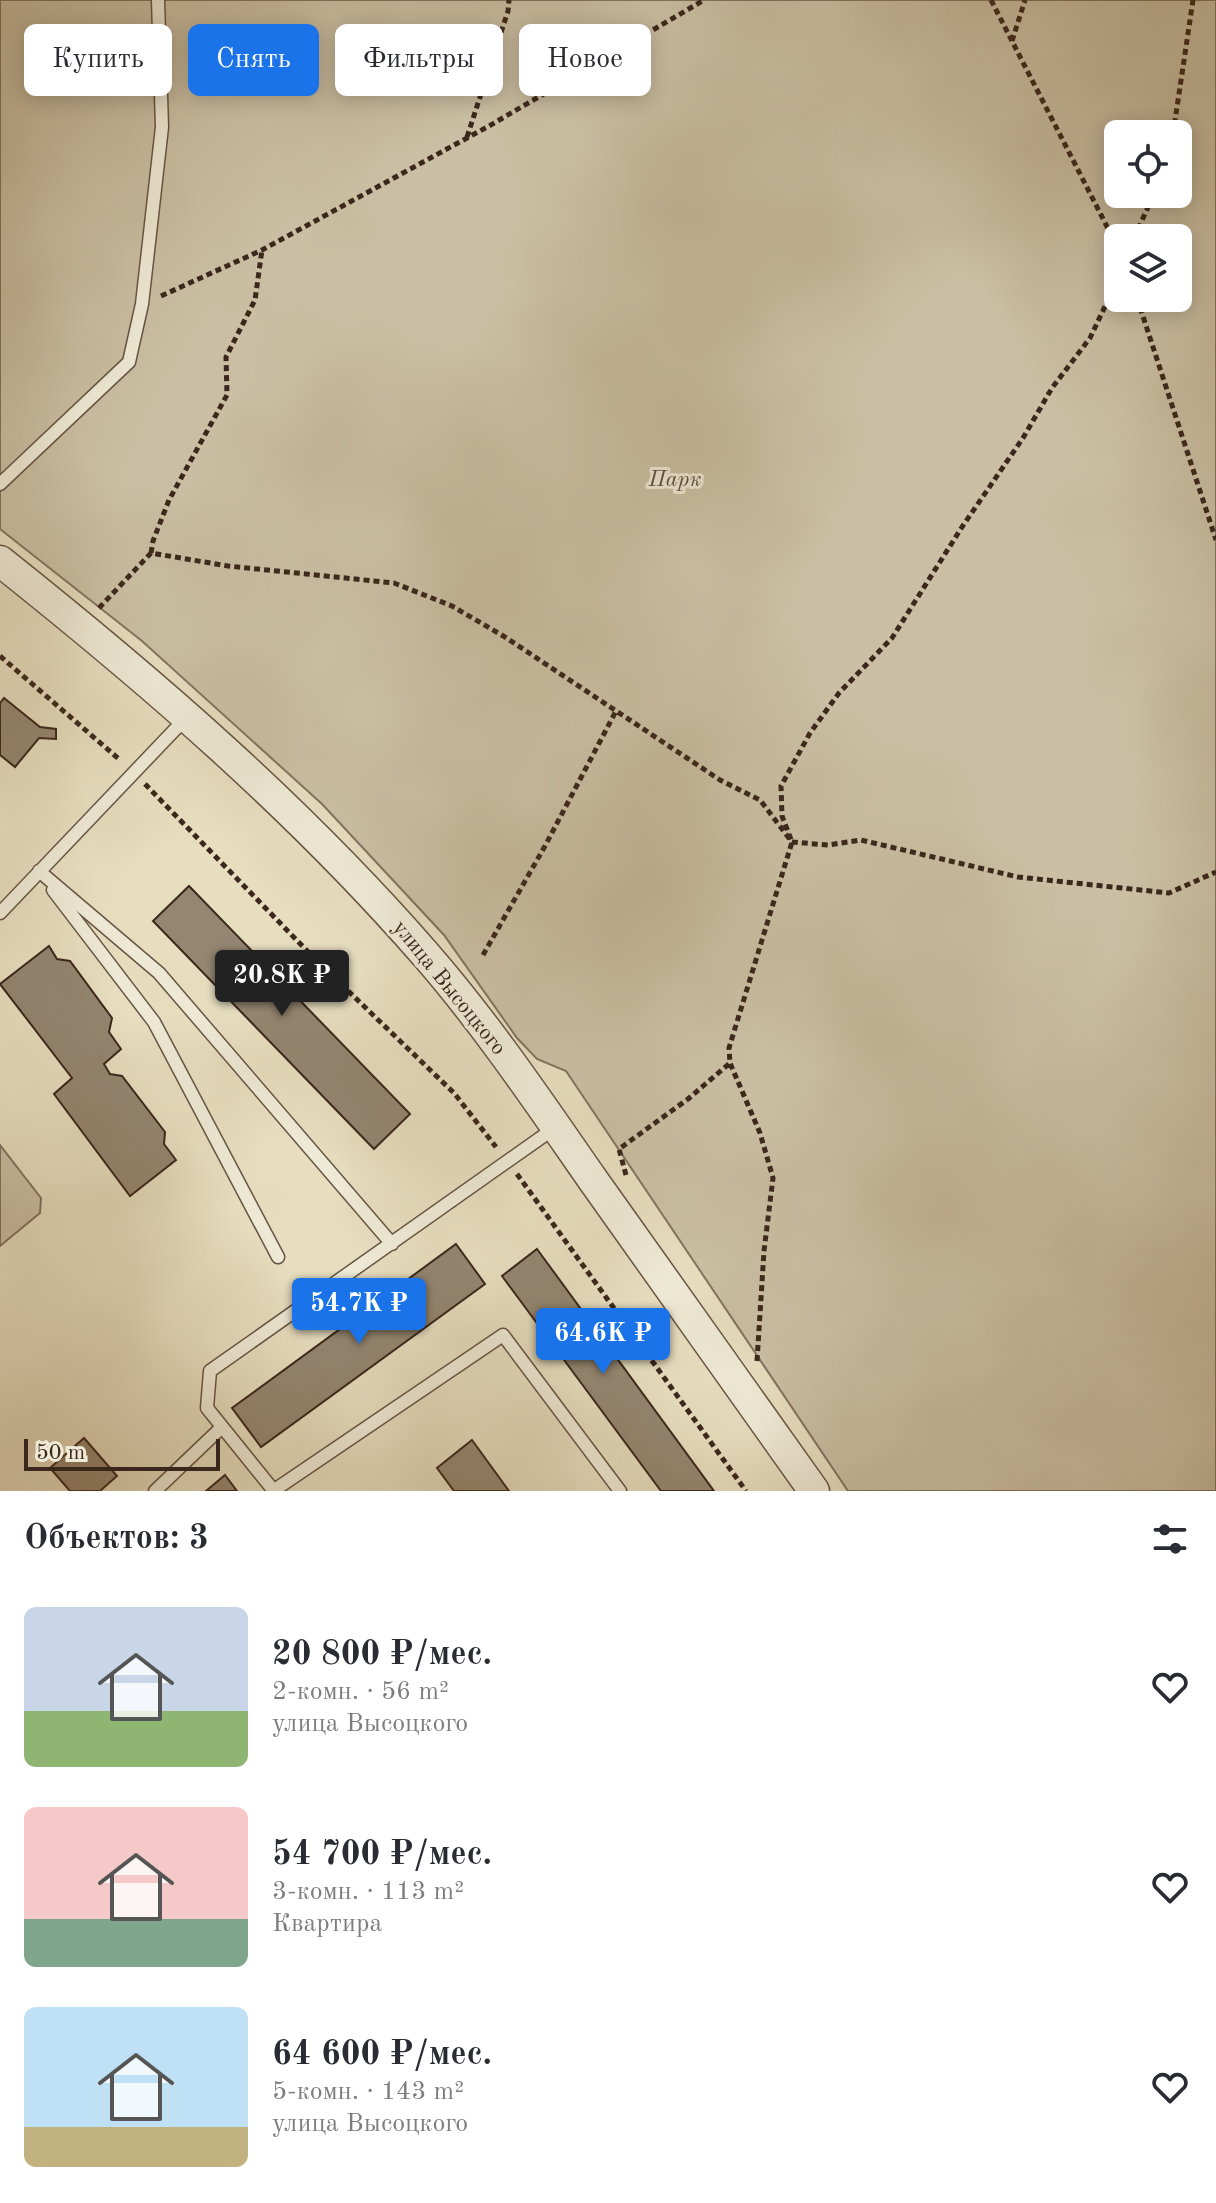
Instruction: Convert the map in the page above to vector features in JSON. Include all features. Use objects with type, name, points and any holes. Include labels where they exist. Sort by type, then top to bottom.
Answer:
[{"type":"street","name":"улица Высоцкого","points":[[0,561],[188,716],[307,827],[427,956],[556,1127],[814,1491]]},
{"type":"lane","points":[[0,484],[129,362],[142,304],[162,127],[158,0]]},
{"type":"lane","points":[[0,913],[188,716]]},
{"type":"lane","points":[[39,871],[159,973],[392,1244]]},
{"type":"lane","points":[[39,871],[154,1022],[278,1257]]},
{"type":"lane","points":[[556,1127],[210,1371],[207,1408],[274,1491],[503,1335],[620,1491]]},
{"type":"lane","points":[[155,1491],[222,1427]]},
{"type":"path","points":[[466,138],[509,0]]},
{"type":"path","points":[[142,304],[262,250],[466,138],[704,0]]},
{"type":"path","points":[[991,0],[1106,224]]},
{"type":"path","points":[[1011,42],[1025,0]]},
{"type":"path","points":[[1175,120],[1193,0]]},
{"type":"path","points":[[83,627],[151,553],[169,500],[227,395],[226,357],[255,300],[262,250]]},
{"type":"path","points":[[756,1370],[764,1251],[773,1178],[760,1133],[730,1063],[729,1048],[792,842],[782,816],[781,786],[810,733],[839,693],[892,638],[954,538],[1023,438],[1052,388],[1090,338],[1104,308]]},
{"type":"path","points":[[1142,312],[1216,540]]},
{"type":"path","points":[[151,553],[228,566],[394,583],[452,606],[505,637],[720,780],[760,800],[792,842],[828,845],[861,840],[1018,877],[1169,893],[1216,872]]},
{"type":"path","points":[[0,656],[133,772],[315,959],[454,1093],[746,1491]]},
{"type":"path","points":[[483,955],[616,711]]},
{"type":"path","points":[[626,1176],[619,1149],[688,1099],[730,1063]]},
{"type":"green space","name":"Парк","points":[[0,0],[1216,0],[1216,1491],[848,1491],[566,1071],[537,1059],[517,1038],[444,935],[322,804],[142,641],[0,529]]},
{"type":"green space","points":[[0,1145],[41,1198],[40,1213],[0,1246]]},
{"type":"building","points":[[4,698],[40,727],[56,729],[56,739],[39,738],[15,767],[0,755],[0,703]]},
{"type":"building","points":[[189,886],[410,1114],[374,1149],[153,921]]},
{"type":"building","points":[[49,946],[57,959],[70,961],[112,1018],[109,1032],[121,1049],[104,1064],[110,1074],[122,1076],[165,1132],[164,1144],[176,1160],[130,1196],[54,1094],[72,1078],[0,984]]},
{"type":"building","points":[[456,1244],[485,1284],[261,1447],[232,1408]]},
{"type":"building","points":[[537,1249],[714,1491],[661,1491],[502,1276]]},
{"type":"building","points":[[84,1438],[117,1476],[100,1491],[70,1491],[50,1468]]},
{"type":"building","points":[[472,1440],[509,1491],[454,1491],[437,1468]]},
{"type":"building","points":[[225,1475],[237,1491],[206,1491]]}]
